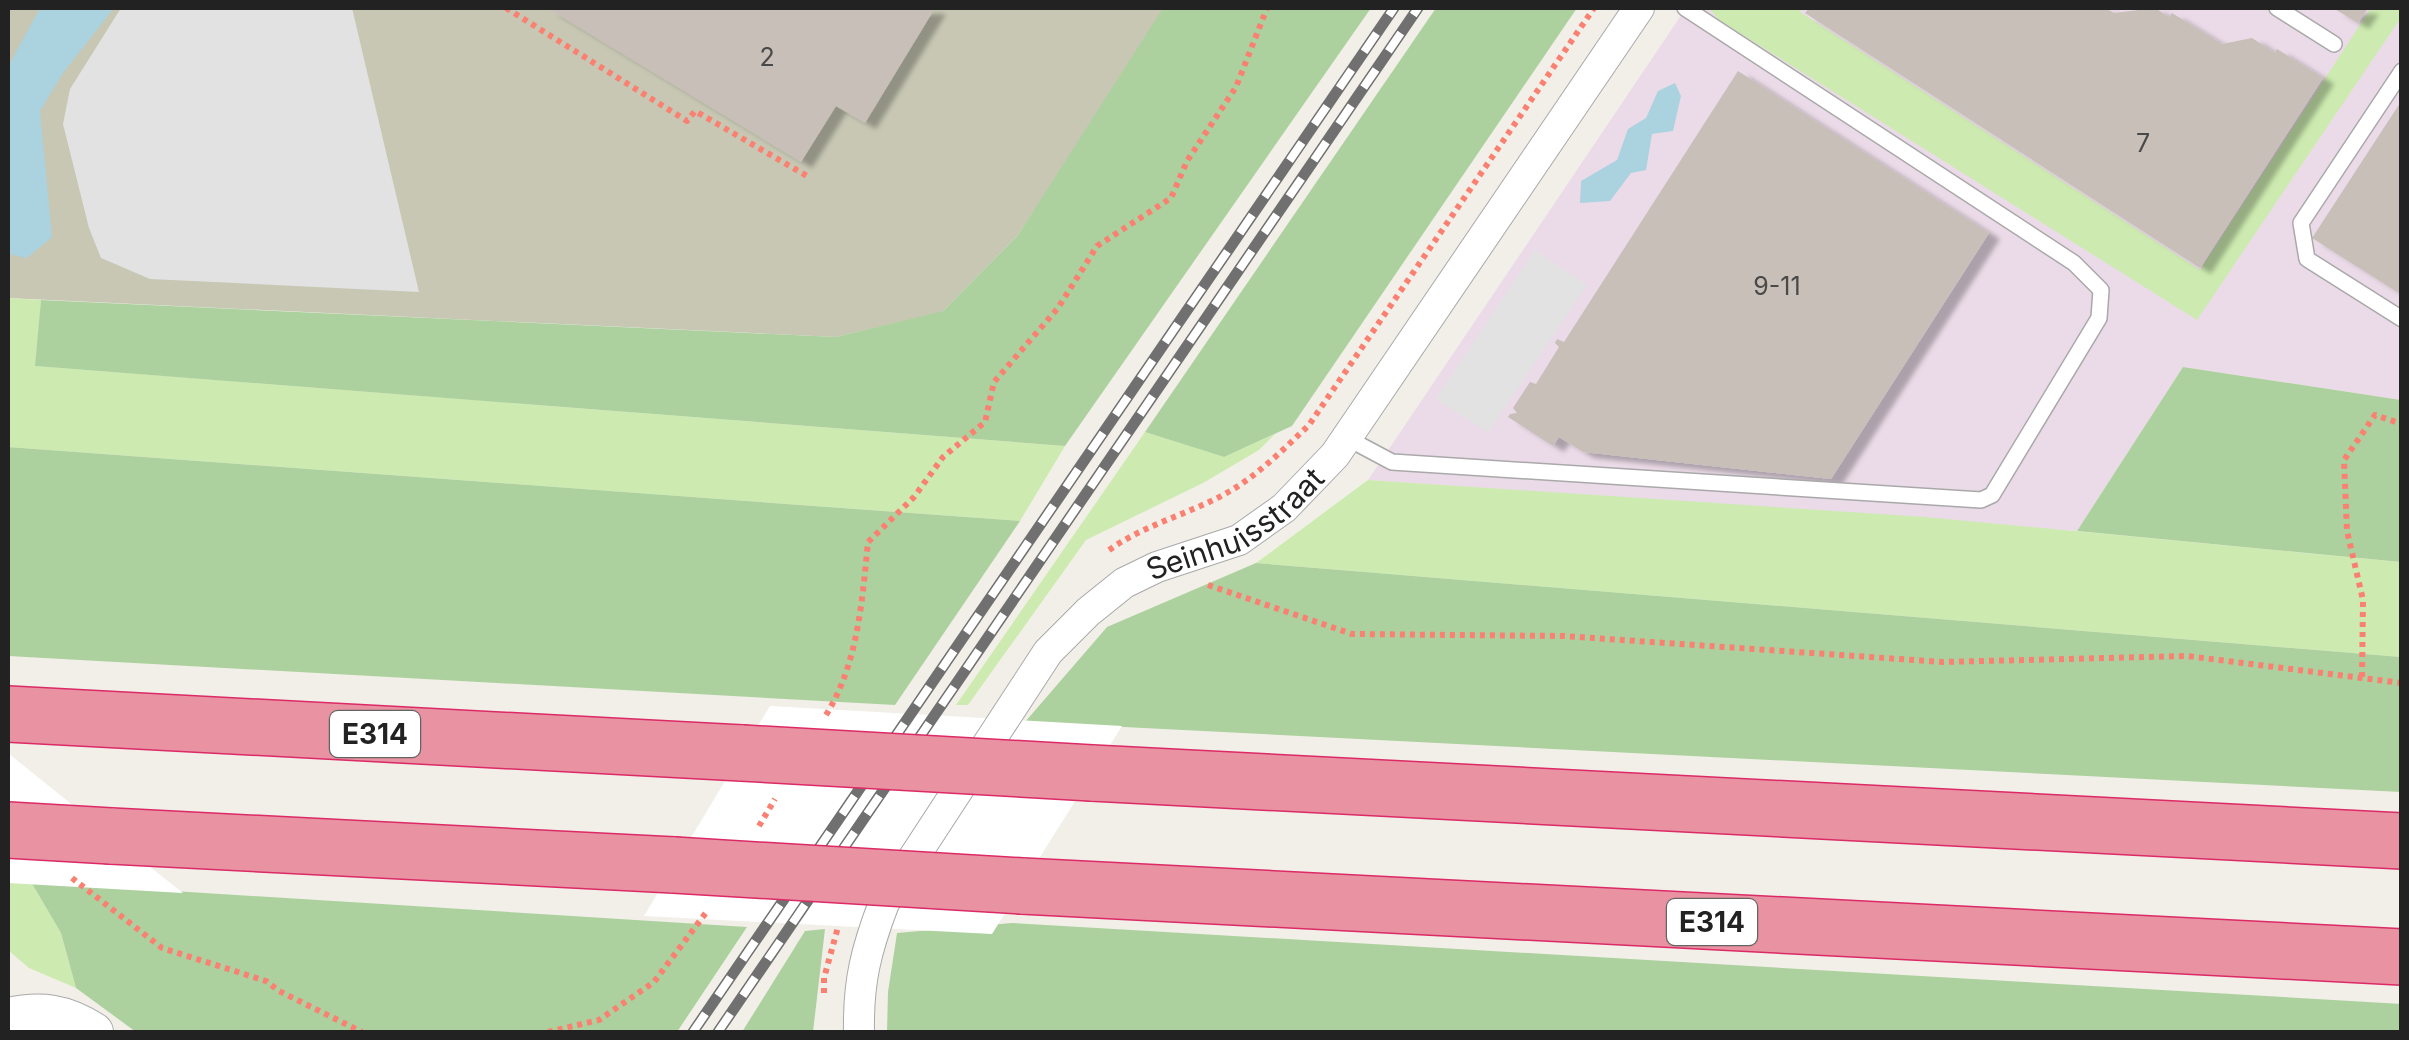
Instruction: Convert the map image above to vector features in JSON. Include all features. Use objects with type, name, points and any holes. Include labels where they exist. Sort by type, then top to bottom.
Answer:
[{"type":"highway","name":"E314","points":[[8,714],[2402,841]]},
{"type":"highway","name":"E314","points":[[8,830],[2402,957]]},
{"type":"street","name":"Seinhuisstraat","points":[[859,1032],[858,992],[866,949],[884,903],[1048,652],[1088,612],[1124,584],[1156,566],[1239,540],[1284,508],[1335,456],[1639,8]]},
{"type":"street","points":[[8,1016],[31,1012],[72,1018],[94,1032]]},
{"type":"lane","points":[[1347,438],[1392,462],[1981,500],[1992,495],[2099,318],[2101,290],[2074,263],[1685,8]]},
{"type":"lane","points":[[2277,8],[2334,44]]},
{"type":"lane","points":[[2402,70],[2302,222],[2306,259],[2402,319]]},
{"type":"path","points":[[506,8],[687,121],[695,111],[807,176]]},
{"type":"path","points":[[842,689],[861,616],[868,542],[914,497],[943,457],[984,422],[994,382],[1058,308],[1097,246],[1171,198],[1188,161],[1236,87],[1267,8]]},
{"type":"path","points":[[1098,559],[1125,539],[1226,494],[1272,460],[1309,425],[1594,8]]},
{"type":"path","points":[[2362,677],[2363,600],[2347,531],[2344,460],[2375,415],[2402,424]]},
{"type":"path","points":[[1156,566],[1352,634],[1622,638],[1943,662],[2188,656],[2402,683]]},
{"type":"path","points":[[82,886],[162,948],[266,981],[362,1032]]},
{"type":"path","points":[[548,1032],[599,1020],[654,982],[704,917]]},
{"type":"path","points":[[824,996],[834,934],[845,917]]},
{"type":"path","points":[[591,1032],[599,1020]]},
{"type":"shaded area","points":[[8,8],[1167,8],[1018,235],[942,312],[836,337],[8,298]]},
{"type":"shaded area","points":[[121,8],[352,8],[419,292],[150,279],[101,258],[89,228],[63,124],[70,89]]},
{"type":"shaded area","points":[[1686,8],[2401,8],[2401,400],[2183,367],[2077,531],[1368,480]]},
{"type":"shaded area","points":[[1535,250],[1587,285],[1488,433],[1436,399]]},
{"type":"green space","points":[[1163,8],[1371,8],[1065,446],[35,366],[41,300],[836,337],[943,311],[1018,235]]},
{"type":"green space","points":[[1436,8],[1577,8],[1292,426],[1224,457],[1145,432]]},
{"type":"green space","points":[[1709,8],[1802,8],[1800,12],[2200,270],[2371,8],[2401,8],[2402,16],[2197,320],[1719,20]]},
{"type":"green space","points":[[8,298],[41,300],[36,366],[1065,446],[1020,521],[8,447]]},
{"type":"green space","points":[[2183,367],[2401,400],[2401,562],[2077,531]]},
{"type":"green space","points":[[1145,432],[1224,457],[1275,434],[1259,450],[1203,483],[1086,540],[968,705],[956,705]]},
{"type":"green space","points":[[8,447],[1020,521],[895,705],[8,656]]},
{"type":"green space","points":[[1368,480],[1925,517],[2401,562],[2401,657],[1256,563]]},
{"type":"green space","points":[[1256,563],[2401,657],[2401,792],[1025,722],[1107,627]]},
{"type":"green space","points":[[8,881],[31,882],[61,933],[76,988],[29,968],[8,950]]},
{"type":"green space","points":[[31,882],[747,927],[677,1032],[136,1032],[76,988],[61,933]]},
{"type":"green space","points":[[1012,923],[2402,1004],[2401,1032],[887,1032],[888,992],[897,933]]},
{"type":"green space","points":[[825,929],[813,1032],[742,1032],[805,931]]},
{"type":"water","points":[[40,8],[114,8],[63,73],[40,111],[52,237],[27,258],[8,254],[8,77],[10,63]]},
{"type":"water","points":[[1675,83],[1681,96],[1673,131],[1652,134],[1646,170],[1631,173],[1610,201],[1580,203],[1581,181],[1617,160],[1628,129],[1646,118],[1658,91]]},
{"type":"pier","points":[[770,706],[1122,726],[992,934],[644,916]]},
{"type":"pier","points":[[8,753],[111,836],[183,893],[8,883]]},
{"type":"building","points":[[547,8],[935,8],[865,123],[836,106],[801,162]]},
{"type":"building","points":[[1809,8],[2105,8],[2114,13],[2155,8],[2169,17],[2172,13],[2222,44],[2252,38],[2323,78],[2200,268],[1805,13]]},
{"type":"building","points":[[2333,8],[2368,8],[2358,23]]},
{"type":"building","points":[[1738,71],[1989,233],[1831,479],[1583,452],[1559,437],[1553,446],[1508,417],[1517,413],[1513,408],[1530,382],[1536,384],[1559,347],[1557,339],[1564,342]]},
{"type":"building","points":[[2402,100],[2402,295],[2312,238]]},
{"type":"railway","points":[[693,1032],[1394,8]]},
{"type":"railway","points":[[718,1032],[1418,8]]}]
